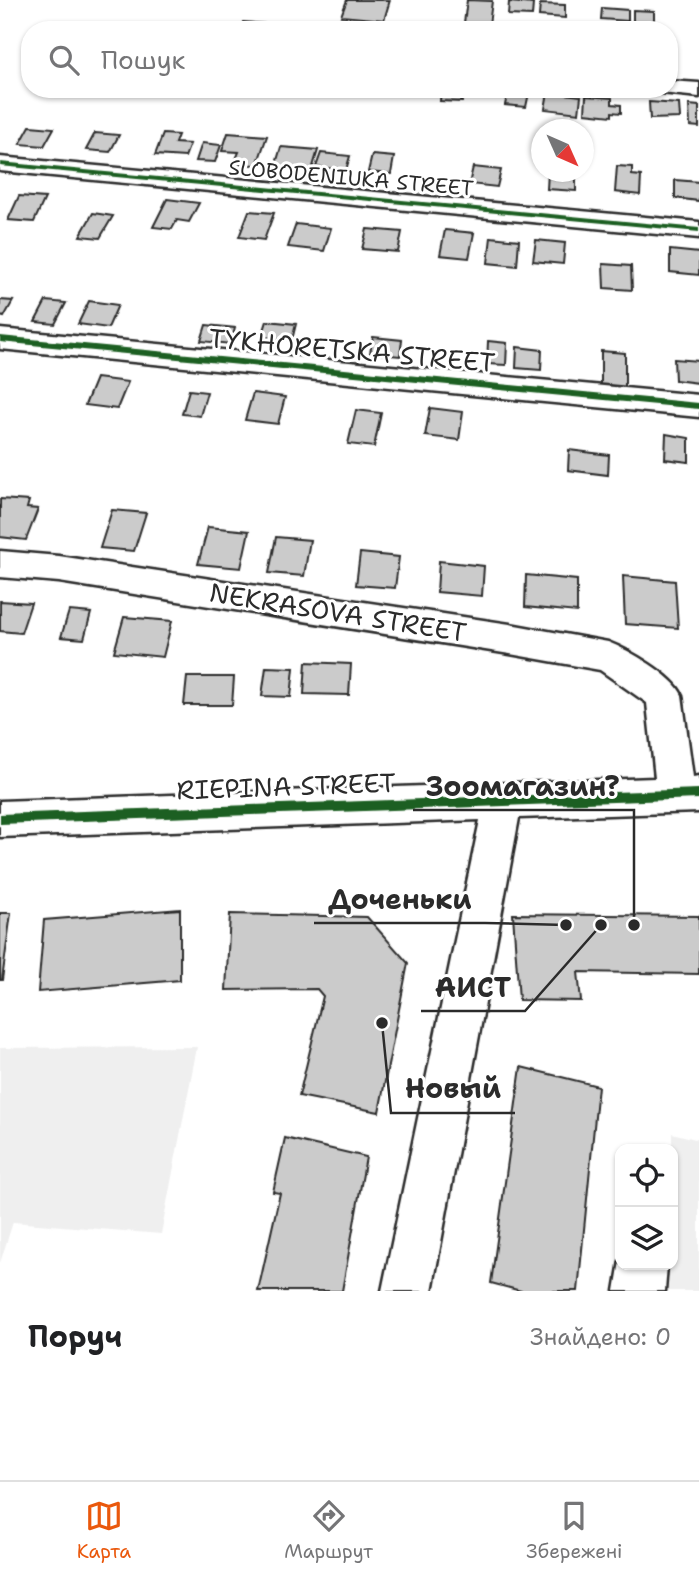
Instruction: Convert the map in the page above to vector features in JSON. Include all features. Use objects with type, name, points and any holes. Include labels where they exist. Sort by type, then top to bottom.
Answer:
[{"type":"street","points":[[678,89],[699,90]]},
{"type":"street","name":"SLOBODENIUKA STREET","points":[[0,164],[699,230]]},
{"type":"street","name":"TYKHORETSKA STREET","points":[[0,339],[699,406]]},
{"type":"street","name":"NEKRASOVA STREET","points":[[0,564],[72,571],[510,639],[608,657],[664,695],[688,795]]},
{"type":"street","name":"RIEPINA STREET","points":[[0,819],[688,795]]},
{"type":"street","points":[[407,1291],[503,801]]},
{"type":"street","points":[[640,1291],[642,1270]]},
{"type":"shaded area","points":[[197,1047],[161,1234],[13,1222],[0,1263],[0,1048]]},
{"type":"shaded area","points":[[672,1133],[699,1140],[699,1291],[660,1291],[662,1270],[678,1270],[678,1144],[672,1144]]},
{"type":"building","points":[[347,0],[390,0],[384,20],[341,16]]},
{"type":"building","points":[[467,0],[492,1],[490,21],[464,21]]},
{"type":"building","points":[[509,2],[533,4],[532,16],[508,15]]},
{"type":"building","points":[[540,4],[565,5],[565,18],[539,16]]},
{"type":"building","points":[[602,8],[628,10],[628,21],[601,19]]},
{"type":"building","points":[[633,10],[654,11],[654,21],[633,21]]},
{"type":"building","points":[[440,98],[462,98],[462,102],[440,101]]},
{"type":"building","points":[[506,98],[528,98],[526,107],[505,105]]},
{"type":"building","points":[[547,98],[581,98],[579,113],[545,109]]},
{"type":"building","points":[[586,98],[612,98],[612,104],[621,105],[621,113],[612,112],[612,116],[585,113]]},
{"type":"building","points":[[649,102],[679,104],[680,118],[650,119]]},
{"type":"building","points":[[689,105],[699,106],[699,127],[690,126]]},
{"type":"building","points":[[30,126],[54,128],[44,146],[20,144]]},
{"type":"building","points":[[95,133],[119,135],[110,152],[86,150]]},
{"type":"building","points":[[228,133],[267,136],[257,165],[234,164],[239,152],[222,151]]},
{"type":"building","points":[[163,134],[178,135],[175,143],[190,144],[185,157],[155,155]]},
{"type":"building","points":[[202,143],[221,145],[215,162],[196,161]]},
{"type":"building","points":[[281,147],[318,150],[312,170],[275,167]]},
{"type":"building","points":[[321,153],[350,156],[346,170],[316,167]]},
{"type":"building","points":[[372,155],[394,157],[391,174],[368,172]]},
{"type":"building","points":[[617,166],[632,167],[632,175],[641,176],[640,195],[615,192]]},
{"type":"building","points":[[473,167],[501,170],[497,187],[469,184]]},
{"type":"building","points":[[675,180],[699,182],[699,201],[675,198]]},
{"type":"building","points":[[547,182],[576,182],[576,191],[547,189]]},
{"type":"building","points":[[19,196],[45,198],[34,222],[8,220]]},
{"type":"building","points":[[167,199],[199,203],[189,222],[177,220],[172,229],[153,227]]},
{"type":"building","points":[[249,211],[274,213],[264,240],[239,237]]},
{"type":"building","points":[[93,213],[113,216],[100,238],[80,236]]},
{"type":"building","points":[[296,224],[331,228],[324,251],[288,247]]},
{"type":"building","points":[[367,229],[402,232],[398,252],[362,249]]},
{"type":"building","points":[[445,230],[474,233],[469,258],[440,255]]},
{"type":"building","points":[[491,237],[519,240],[517,266],[488,263]]},
{"type":"building","points":[[536,240],[565,243],[563,264],[533,261]]},
{"type":"building","points":[[670,250],[699,253],[699,275],[670,272]]},
{"type":"building","points":[[603,264],[631,266],[632,290],[604,288]]},
{"type":"building","points":[[0,300],[13,301],[4,317],[0,316]]},
{"type":"building","points":[[46,301],[66,303],[55,324],[35,322]]},
{"type":"building","points":[[89,301],[118,305],[108,328],[78,324]]},
{"type":"building","points":[[267,321],[296,324],[292,340],[262,337]]},
{"type":"building","points":[[206,325],[235,328],[231,344],[201,341]]},
{"type":"building","points":[[373,337],[402,340],[400,356],[370,353]]},
{"type":"building","points":[[488,341],[507,343],[506,365],[487,364]]},
{"type":"building","points":[[517,347],[542,350],[541,370],[516,368]]},
{"type":"building","points":[[601,351],[625,353],[625,387],[601,385]]},
{"type":"building","points":[[674,359],[699,361],[699,383],[675,380]]},
{"type":"building","points":[[96,378],[128,382],[117,409],[85,405]]},
{"type":"building","points":[[189,390],[207,392],[200,416],[182,414]]},
{"type":"building","points":[[253,393],[285,397],[278,424],[245,420]]},
{"type":"building","points":[[430,408],[463,412],[459,440],[425,436]]},
{"type":"building","points":[[356,410],[381,413],[374,447],[348,444]]},
{"type":"building","points":[[666,434],[689,438],[689,462],[665,459]]},
{"type":"building","points":[[569,450],[609,455],[608,475],[568,470]]},
{"type":"building","points":[[0,499],[29,501],[27,508],[38,509],[26,540],[0,537]]},
{"type":"building","points":[[112,510],[146,513],[134,551],[100,548]]},
{"type":"building","points":[[208,527],[249,531],[241,568],[198,564]]},
{"type":"building","points":[[276,537],[310,540],[304,576],[269,573]]},
{"type":"building","points":[[360,553],[399,557],[395,588],[356,585]]},
{"type":"building","points":[[439,561],[484,566],[482,596],[437,592]]},
{"type":"building","points":[[526,575],[577,580],[577,612],[525,607]]},
{"type":"building","points":[[623,576],[675,581],[678,628],[625,624]]},
{"type":"building","points":[[0,601],[31,603],[21,633],[0,631]]},
{"type":"building","points":[[69,611],[91,613],[84,639],[61,637]]},
{"type":"building","points":[[124,617],[172,621],[163,657],[114,652]]},
{"type":"building","points":[[306,662],[351,664],[349,695],[304,694]]},
{"type":"building","points":[[266,667],[294,668],[291,697],[262,696]]},
{"type":"building","points":[[187,677],[234,677],[232,705],[184,705]]},
{"type":"building","points":[[180,909],[180,980],[38,992],[44,920]]},
{"type":"building","points":[[0,913],[11,913],[2,980],[0,980]]},
{"type":"building","points":[[230,914],[367,917],[408,963],[379,1112],[299,1096],[323,996],[317,989],[226,990]]},
{"type":"building","points":[[513,914],[699,916],[699,974],[578,972],[581,1001],[519,1000]]},
{"type":"building","points":[[521,1067],[598,1086],[578,1291],[521,1291],[491,1283]]},
{"type":"building","points":[[285,1138],[366,1157],[342,1291],[258,1291],[280,1193],[273,1192]]},
{"type":"cycle path","points":[[0,164],[699,230]]},
{"type":"cycle path","points":[[0,339],[699,406]]},
{"type":"cycle path","points":[[0,819],[699,794]]},
{"type":"place","name":"Доченьки","points":[[566,925]]},
{"type":"place","name":"АИСТ","points":[[601,925]]},
{"type":"place","name":"Зоомагазин?","points":[[634,925]]},
{"type":"place","name":"Новый","points":[[382,1023]]}]
